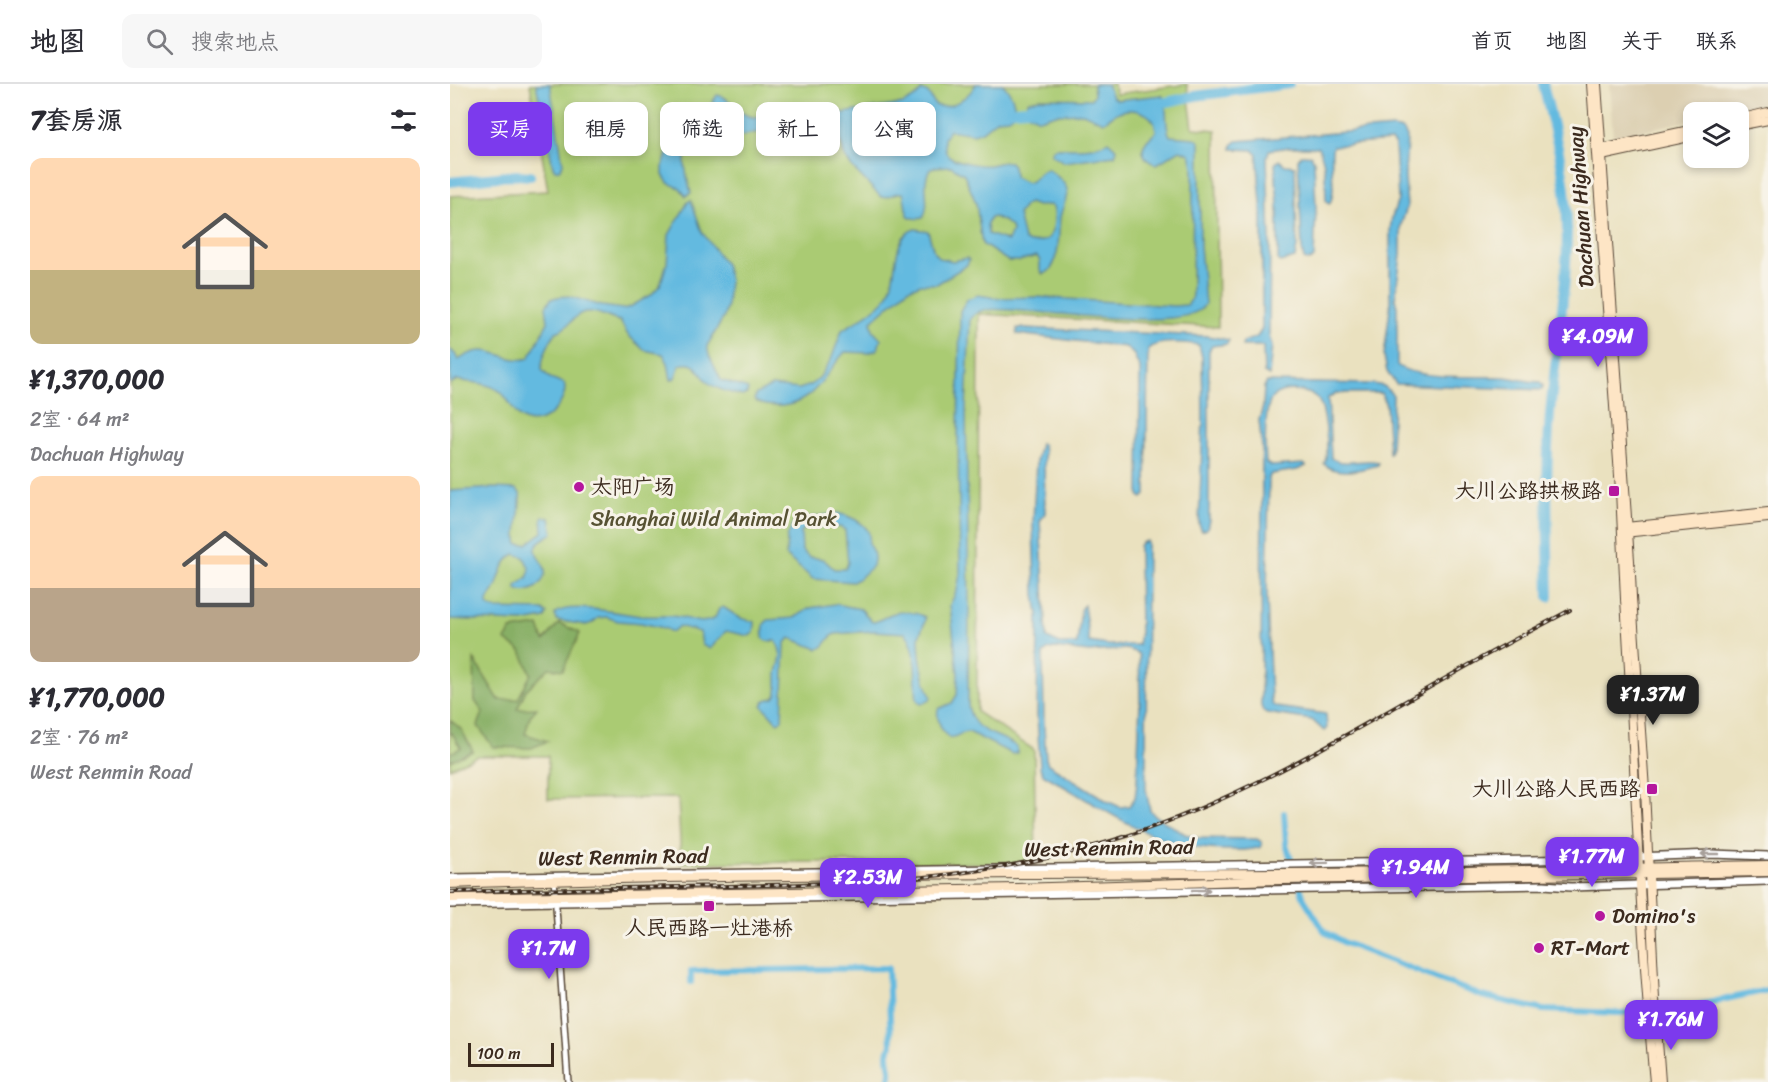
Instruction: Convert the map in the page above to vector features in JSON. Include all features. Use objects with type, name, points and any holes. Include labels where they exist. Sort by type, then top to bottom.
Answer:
[{"type":"main road","name":"Dachuan Highway","points":[[1591,84],[1626,530],[1654,1082]]},
{"type":"main road","name":"Dachuan Highway","points":[[1598,84],[1598,153]]},
{"type":"main road","points":[[1749,116],[1768,112]]},
{"type":"main road","points":[[1749,124],[1768,120]]},
{"type":"main road","points":[[1598,153],[1683,132]]},
{"type":"main road","points":[[1598,153],[1683,138]]},
{"type":"main road","points":[[1626,530],[1768,512]]},
{"type":"main road","points":[[1626,530],[1768,518]]},
{"type":"main road","name":"West Renmin Road","points":[[1644,871],[1768,864]]},
{"type":"main road","name":"West Renmin Road","points":[[450,884],[554,878],[1015,873],[1304,876],[1644,871],[1768,872]]},
{"type":"main road","name":"West Renmin Road","points":[[450,898],[555,899],[1005,888],[1282,876]]},
{"type":"main road","name":"Dachuan Highway","points":[[1652,1022],[1661,1082]]},
{"type":"street","name":"West Renmin Road","points":[[450,878],[1545,860],[1712,854],[1768,856]]},
{"type":"street","points":[[1732,856],[1768,864]]},
{"type":"street","points":[[554,878],[568,1082]]},
{"type":"street","name":"West Renmin Road","points":[[450,904],[555,899],[1523,885],[1571,887],[1768,882]]},
{"type":"shaded area","points":[[1609,84],[1768,84],[1768,104],[1749,108],[1749,102],[1683,102],[1683,122],[1613,137]]},
{"type":"green space","name":"Shanghai Wild Animal Park","points":[[530,84],[1113,84],[1116,94],[1187,84],[1193,128],[1216,130],[1218,327],[979,314],[977,712],[1034,750],[1036,864],[681,863],[678,798],[548,799],[548,756],[477,756],[450,768],[450,196],[548,191],[542,156],[552,156],[552,102],[533,102]]},
{"type":"green space","points":[[559,623],[580,633],[563,670],[549,668],[526,690],[517,709],[537,708],[530,716],[525,734],[548,741],[531,748],[493,747],[478,726],[483,712],[475,701],[474,659],[499,700],[518,699],[531,674],[521,651],[505,640],[511,630],[539,626],[544,641]]},
{"type":"green space","points":[[450,720],[461,729],[473,751],[450,761],[450,753],[461,748],[452,733],[450,734]]},
{"type":"water","points":[[536,84],[550,84],[563,164],[560,170],[555,170],[553,167],[551,156],[552,102],[540,102]]},
{"type":"water","points":[[976,84],[1002,84],[1012,98],[1014,114],[1009,118],[997,119],[982,131],[974,134],[949,130],[944,139],[947,154],[950,157],[974,164],[990,165],[1010,162],[1013,166],[1014,177],[1027,183],[1048,169],[1066,187],[1067,193],[1060,218],[1056,258],[1049,271],[1043,274],[1040,271],[1040,261],[1037,256],[1019,261],[1008,261],[982,244],[976,203],[964,174],[951,166],[930,169],[926,181],[925,212],[923,218],[916,219],[908,216],[903,193],[881,197],[851,166],[844,155],[840,138],[840,114],[852,112],[852,156],[936,156],[936,105],[947,106],[964,98]],"holes":[[[1029,203],[1037,206],[1050,205],[1053,207],[1055,216],[1053,229],[1050,237],[1044,241],[1029,243],[1024,240],[1018,214]],[[994,217],[1011,227],[1012,232],[1008,241],[988,234],[987,223],[990,218]]]},
{"type":"water","points":[[1093,84],[1107,84],[1112,97],[1117,100],[1162,95],[1166,105],[1170,136],[1195,138],[1200,142],[1200,246],[1205,304],[1193,314],[1170,318],[1103,318],[983,310],[970,319],[966,409],[968,705],[971,715],[980,728],[1017,747],[1017,753],[1012,754],[969,732],[948,737],[938,720],[938,709],[952,703],[957,695],[958,674],[950,605],[957,590],[960,574],[958,439],[960,311],[967,299],[978,295],[997,298],[1037,297],[1174,306],[1187,305],[1192,294],[1193,166],[1190,154],[1180,150],[1157,164],[1147,159],[1143,150],[1147,140],[1156,131],[1155,124],[1146,114],[1134,110],[1121,111],[1103,122],[1083,113],[1056,114],[1039,119],[1027,113],[1025,109],[1028,101],[1040,98],[1091,99],[1094,95]]},
{"type":"water","points":[[922,90],[928,93],[933,102],[906,102]]},
{"type":"water","points":[[717,95],[730,102],[713,102]]},
{"type":"water","points":[[744,114],[756,117],[756,133],[744,135]]},
{"type":"water","points":[[1393,128],[1403,130],[1407,137],[1405,177],[1407,207],[1401,225],[1401,255],[1395,299],[1397,365],[1406,370],[1432,375],[1503,377],[1540,382],[1543,386],[1542,390],[1396,384],[1387,372],[1384,356],[1390,308],[1390,230],[1398,200],[1395,145],[1391,141],[1333,146],[1333,192],[1329,204],[1326,200],[1324,167],[1318,147],[1269,150],[1267,158],[1270,239],[1269,336],[1272,345],[1269,376],[1264,373],[1263,346],[1242,346],[1243,342],[1257,337],[1262,329],[1262,216],[1257,154],[1253,150],[1232,149],[1232,145],[1237,141]]},
{"type":"water","points":[[1108,141],[1117,149],[1115,155],[1064,162],[1051,154],[1053,149],[1057,148],[1090,147]]},
{"type":"water","points":[[1301,155],[1311,155],[1314,161],[1316,208],[1314,258],[1309,261],[1304,259],[1302,250],[1298,159]]},
{"type":"water","points":[[666,156],[685,156],[691,193],[686,196],[680,188],[668,183],[663,175]]},
{"type":"water","points":[[1279,160],[1285,165],[1295,166],[1297,246],[1295,258],[1280,262],[1278,260],[1275,164]]},
{"type":"water","points":[[691,200],[702,232],[725,264],[729,280],[724,317],[707,346],[709,355],[721,380],[748,389],[747,394],[742,396],[713,386],[690,364],[680,365],[675,378],[671,380],[668,363],[663,354],[644,350],[628,335],[620,321],[592,312],[581,313],[577,316],[556,332],[548,345],[542,370],[550,378],[564,383],[565,390],[560,404],[541,420],[534,422],[522,419],[502,393],[493,387],[457,380],[450,384],[450,349],[458,360],[481,351],[517,359],[529,358],[548,322],[546,306],[551,299],[569,296],[602,306],[623,309],[651,295],[660,285],[667,263],[669,235]]},
{"type":"water","points":[[915,229],[928,231],[934,252],[939,258],[953,261],[967,258],[969,260],[967,265],[937,284],[921,284],[908,289],[871,322],[873,330],[881,339],[878,349],[869,353],[845,352],[818,386],[803,399],[782,406],[764,405],[754,400],[756,394],[772,386],[799,389],[811,385],[820,377],[831,360],[842,330],[884,300],[892,282],[901,241],[907,233]]},
{"type":"water","points":[[1017,329],[1208,336],[1229,340],[1227,344],[1212,346],[1209,351],[1209,520],[1207,529],[1202,531],[1199,524],[1203,418],[1202,357],[1199,345],[1165,343],[1148,349],[1146,495],[1142,498],[1139,495],[1140,369],[1134,355],[1126,347],[1017,334]]},
{"type":"water","points":[[1267,382],[1373,384],[1384,386],[1393,395],[1391,451],[1389,453],[1386,405],[1381,393],[1336,393],[1328,398],[1331,458],[1341,462],[1378,462],[1378,465],[1350,471],[1336,470],[1324,464],[1327,450],[1326,430],[1322,410],[1316,397],[1300,391],[1282,391],[1276,394],[1269,403],[1266,463],[1271,466],[1304,464],[1306,466],[1297,470],[1271,474],[1269,478],[1267,598],[1271,700],[1276,707],[1326,714],[1327,728],[1324,731],[1312,720],[1267,713],[1261,706],[1262,448],[1259,420],[1263,407],[1264,387]]},
{"type":"water","points":[[1040,443],[1043,445],[1044,454],[1045,513],[1040,521],[1047,638],[1060,644],[1077,644],[1081,608],[1084,605],[1089,642],[1108,645],[1138,645],[1140,633],[1139,546],[1147,541],[1146,789],[1150,810],[1155,816],[1185,834],[1197,838],[1257,839],[1262,842],[1261,847],[1229,850],[1177,843],[1131,825],[1043,774],[1040,768],[1037,715],[1038,615],[1035,594],[1033,523],[1036,461]],"holes":[[[1054,648],[1089,652],[1126,649],[1139,655],[1137,783],[1135,798],[1129,806],[1120,807],[1107,801],[1048,764],[1046,759],[1043,654]]]},
{"type":"water","points":[[516,489],[520,493],[518,544],[527,544],[543,532],[542,517],[550,518],[553,533],[541,541],[536,548],[545,570],[540,584],[531,590],[516,589],[516,586],[527,578],[530,570],[524,557],[515,554],[505,565],[487,605],[494,609],[543,610],[547,614],[545,618],[523,622],[450,619],[450,491]]},
{"type":"water","points":[[837,513],[856,520],[869,534],[869,544],[874,555],[873,564],[853,582],[813,579],[786,556],[787,537],[795,520]],"holes":[[[840,527],[845,530],[848,563],[845,569],[834,569],[823,559],[809,557],[802,551],[801,532],[805,528]]]},
{"type":"water","points":[[835,604],[861,609],[872,622],[900,612],[916,613],[925,617],[919,636],[919,646],[930,700],[921,704],[917,700],[914,655],[905,633],[874,631],[835,634],[818,649],[790,638],[785,644],[782,720],[777,722],[762,705],[777,694],[777,673],[781,657],[776,641],[767,641],[763,638],[764,624],[768,620],[794,618],[810,608]]},
{"type":"water","points":[[723,607],[740,618],[755,622],[754,633],[749,636],[726,631],[710,649],[702,645],[700,632],[679,626],[672,632],[664,628],[606,617],[598,618],[586,625],[556,620],[555,614],[561,610],[583,608],[641,616],[674,616],[701,622],[715,618],[719,609]]},
{"type":"waterway","points":[[1153,105],[1195,96],[1289,84]]},
{"type":"waterway","points":[[1543,84],[1562,171],[1567,228],[1565,281],[1548,437],[1549,597]]},
{"type":"waterway","points":[[1003,111],[1038,108]]},
{"type":"waterway","points":[[840,121],[850,121]]},
{"type":"waterway","points":[[450,182],[517,175],[530,176]]},
{"type":"waterway","points":[[1284,813],[1286,844],[1304,899],[1325,932],[1345,943],[1482,996],[1543,1010],[1621,1013],[1684,1008],[1768,990]]},
{"type":"waterway","points":[[691,982],[691,971],[888,968],[891,1045],[888,1054],[890,1072],[888,1082]]},
{"type":"railway","points":[[450,892],[780,885],[880,880],[979,870],[1078,851],[1174,819],[1263,779],[1570,610]]},
{"type":"place","name":"太阳广场","points":[[579,487]]},
{"type":"place","name":"大川公路拱极路","points":[[1614,491]]},
{"type":"place","name":"大川公路人民西路","points":[[1652,789]]},
{"type":"place","name":"人民西路一灶港桥","points":[[709,906]]},
{"type":"place","name":"Domino's","points":[[1600,916]]},
{"type":"place","name":"RT-Mart","points":[[1539,948]]}]
